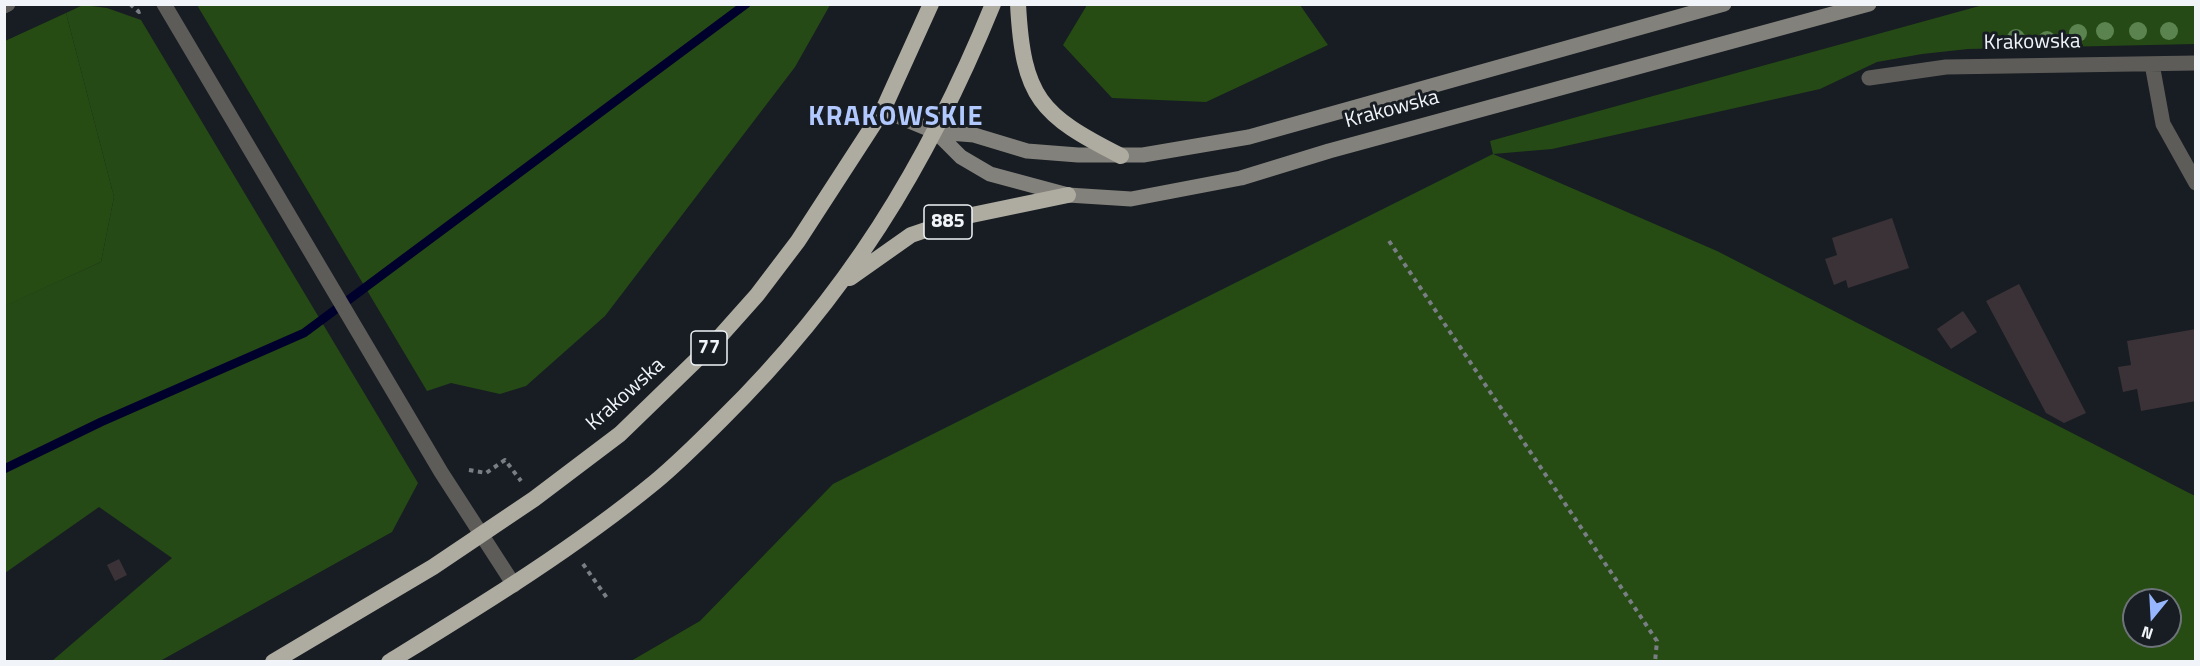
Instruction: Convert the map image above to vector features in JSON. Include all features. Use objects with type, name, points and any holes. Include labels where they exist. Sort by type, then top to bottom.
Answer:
[{"type":"highway","name":"77","points":[[883,110],[931,4]]},
{"type":"highway","points":[[389,662],[514,585],[655,482],[757,384],[842,283],[889,212],[936,132],[993,4]]},
{"type":"highway","points":[[1018,4],[1019,32],[1029,83],[1048,111],[1079,135],[1121,156]]},
{"type":"highway","name":"Krakowska","points":[[273,662],[481,536],[620,434],[716,341],[757,295],[798,241],[883,110]]},
{"type":"highway","name":"885","points":[[842,283],[911,235],[967,216],[1068,195]]},
{"type":"main road","name":"Krakowska","points":[[883,110],[936,132],[974,135],[1027,151],[1121,156],[1249,137],[1724,4]]},
{"type":"main road","name":"Krakowska","points":[[936,132],[961,157],[990,174],[1068,195],[1131,200],[1240,178],[1340,147],[1869,4]]},
{"type":"street","points":[[167,8],[441,472],[514,585]]},
{"type":"street","name":"Krakowska","points":[[1869,78],[1946,67],[2196,63]]},
{"type":"street","points":[[2152,64],[2163,124],[2196,183]]},
{"type":"path","points":[[1389,242],[1657,641],[1655,662]]},
{"type":"path","points":[[465,466],[470,471],[486,473],[505,460],[534,499]]},
{"type":"green space","points":[[83,5],[107,8],[141,20],[418,483],[392,532],[160,661],[52,661],[172,558],[99,507],[5,573],[4,306],[101,262],[114,197],[66,13]]},
{"type":"green space","points":[[197,5],[830,5],[795,67],[605,316],[526,386],[500,394],[451,383],[427,391]]},
{"type":"green space","points":[[1087,5],[1300,5],[1328,45],[1206,102],[1112,98],[1063,45]]},
{"type":"green space","points":[[1983,5],[2195,5],[2195,44],[1968,49],[1922,54],[1877,62],[1820,89],[1552,149],[1493,154],[1490,141]]},
{"type":"green space","points":[[66,13],[114,197],[101,262],[5,306],[5,41]]},
{"type":"green space","points":[[1493,154],[1717,251],[2195,496],[2195,661],[631,661],[700,621],[833,484]]},
{"type":"building","points":[[1892,218],[1909,268],[1848,288],[1846,280],[1834,285],[1825,259],[1837,255],[1832,238]]},
{"type":"building","points":[[2019,284],[2086,413],[2064,423],[2046,413],[1986,301]]},
{"type":"building","points":[[1963,311],[1977,332],[1951,349],[1937,329]]},
{"type":"building","points":[[2196,329],[2196,401],[2141,411],[2137,389],[2123,392],[2118,367],[2131,365],[2127,341]]},
{"type":"building","points":[[119,559],[127,575],[115,581],[107,565]]},
{"type":"waterway","points":[[4,469],[101,422],[304,333],[746,4]]},
{"type":"district","name":"KRAKOWSKIE","points":[[896,118]]}]
